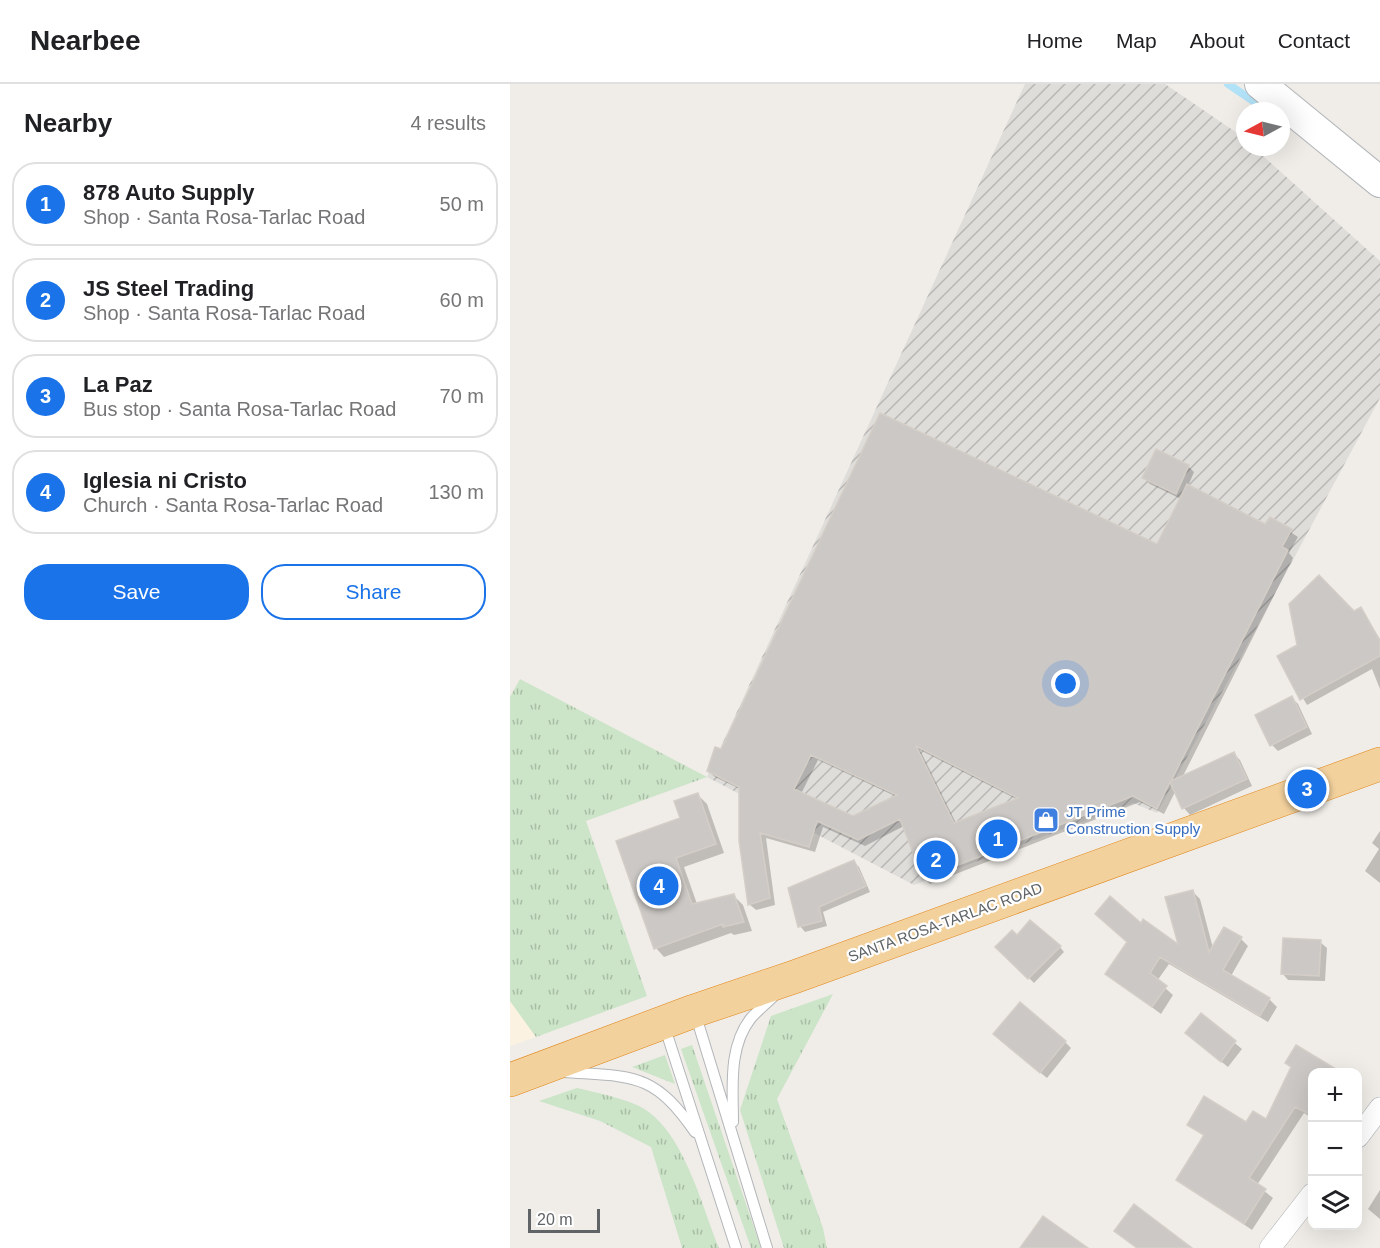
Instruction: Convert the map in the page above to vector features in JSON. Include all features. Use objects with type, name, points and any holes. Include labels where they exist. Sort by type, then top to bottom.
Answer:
[{"type":"highway","name":"SANTA ROSA-TARLAC ROAD","points":[[523,1076],[663,1022],[794,977],[1380,764]]},
{"type":"street","points":[[1260,84],[1380,182]]},
{"type":"street","points":[[1362,1132],[1380,1108]]},
{"type":"street","points":[[1270,1248],[1308,1199]]},
{"type":"lane","points":[[733,1134],[733,1065],[740,1039],[751,1018],[794,977]]},
{"type":"lane","points":[[694,1011],[767,1248]]},
{"type":"lane","points":[[663,1022],[736,1248]]},
{"type":"lane","points":[[523,1076],[625,1076],[654,1086],[678,1107],[703,1144]]},
{"type":"shaded area","points":[[1025,84],[1165,84],[1236,132],[1236,156],[1263,156],[1380,261],[1380,398],[1157,813],[1133,803],[914,885],[707,777]]},
{"type":"shaded area","points":[[510,1001],[536,1037],[510,1046]]},
{"type":"green space","points":[[520,679],[707,777],[586,821],[647,996],[536,1037],[510,1001],[510,697]]},
{"type":"green space","points":[[833,994],[777,1099],[823,1228],[827,1248],[784,1248],[740,1110],[771,1016]]},
{"type":"green space","points":[[692,1045],[761,1248],[751,1248],[681,1049]]},
{"type":"green space","points":[[665,1055],[675,1084],[632,1067]]},
{"type":"green space","points":[[577,1088],[639,1106],[668,1131],[689,1169],[719,1248],[682,1248],[651,1147],[600,1121],[539,1101]]},
{"type":"building","points":[[880,413],[1157,544],[1187,484],[1265,524],[1270,517],[1292,529],[1282,547],[1288,550],[1171,781],[1234,752],[1247,779],[1182,809],[1170,782],[1157,809],[1133,796],[923,879],[900,819],[858,840],[817,821],[809,847],[760,833],[770,898],[748,905],[739,840],[739,787],[707,771],[715,747],[721,749]],"holes":[[[916,746],[1018,798],[954,823]],[[811,755],[897,795],[853,816],[794,789]]]},
{"type":"building","points":[[1156,449],[1189,465],[1176,494],[1142,478]]},
{"type":"building","points":[[1319,575],[1354,611],[1361,607],[1380,641],[1380,656],[1300,700],[1277,656],[1297,645],[1289,604]]},
{"type":"building","points":[[1292,696],[1307,727],[1270,746],[1255,715]]},
{"type":"building","points":[[698,793],[716,844],[676,858],[692,904],[734,894],[744,922],[723,927],[723,924],[654,949],[616,841],[680,818],[674,801]]},
{"type":"building","points":[[854,860],[866,886],[819,907],[822,921],[798,927],[788,888]]},
{"type":"building","points":[[1193,890],[1209,952],[1224,927],[1242,937],[1223,970],[1270,998],[1260,1016],[1160,957],[1150,973],[1167,986],[1152,1007],[1105,974],[1127,942],[1095,914],[1110,896],[1141,923],[1143,919],[1178,944],[1165,897]]},
{"type":"building","points":[[1030,920],[1061,946],[1028,979],[995,947],[1012,930],[1017,935]]},
{"type":"building","points":[[1283,938],[1321,940],[1319,976],[1281,974]]},
{"type":"building","points":[[1020,1002],[1066,1041],[1040,1073],[993,1034]]},
{"type":"building","points":[[1201,1013],[1236,1041],[1221,1062],[1185,1033]]},
{"type":"building","points":[[1296,1045],[1334,1068],[1308,1068],[1308,1113],[1295,1107],[1249,1178],[1266,1189],[1244,1224],[1176,1180],[1204,1135],[1187,1125],[1204,1096],[1246,1122],[1253,1111],[1266,1119],[1291,1067],[1285,1063]]},
{"type":"building","points":[[1134,1204],[1192,1248],[1137,1248],[1114,1231]]},
{"type":"building","points":[[1043,1216],[1088,1248],[1020,1248]]},
{"type":"waterway","points":[[1228,84],[1255,102]]},
{"type":"place","name":"La Paz","points":[[1307,789]]},
{"type":"place","name":"JT Prime Construction Supply","points":[[1046,820]]},
{"type":"place","name":"878 Auto Supply","points":[[998,839]]},
{"type":"place","name":"JS Steel Trading","points":[[936,860]]},
{"type":"place","name":"Iglesia ni Cristo","points":[[659,886]]}]
